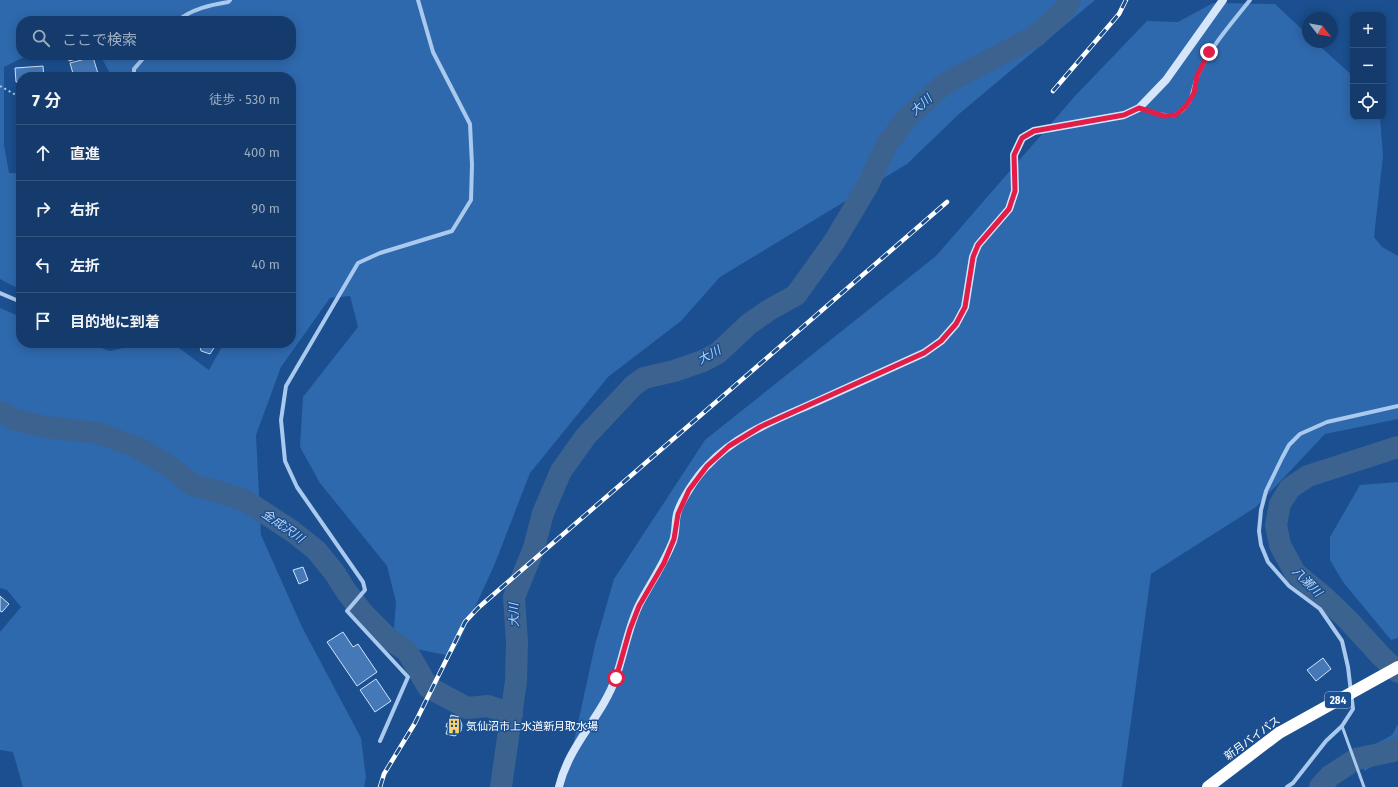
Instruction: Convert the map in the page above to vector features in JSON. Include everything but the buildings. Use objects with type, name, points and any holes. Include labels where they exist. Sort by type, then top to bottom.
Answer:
[{"type":"highway","name":"新月バイパス","points":[[1208,787],[1279,733],[1398,667]]},
{"type":"street","points":[[186,16],[194,11],[211,5],[228,2],[230,0]]},
{"type":"street","points":[[380,741],[408,677],[347,611],[365,590],[363,582],[297,487],[285,461],[281,420],[286,386],[358,263],[380,253],[452,231],[471,200],[472,165],[470,124],[433,52],[418,0]]},
{"type":"street","points":[[559,787],[562,775],[576,744],[606,699],[616,678],[630,629],[639,606],[664,563],[674,539],[678,514],[689,490],[707,466],[729,446],[760,427],[924,353],[941,341],[956,324],[965,307],[973,257],[978,245],[1009,209],[1015,191],[1014,155],[1022,138],[1034,131],[1124,115],[1139,108],[1166,80],[1224,0]]},
{"type":"street","points":[[1139,108],[1164,116],[1176,115],[1186,106],[1194,93],[1197,76],[1209,52],[1250,0]]},
{"type":"street","points":[[134,72],[134,69],[142,60]]},
{"type":"street","points":[[0,293],[16,300]]},
{"type":"street","points":[[1287,787],[1293,783],[1326,741],[1342,726],[1353,709],[1348,667],[1342,641],[1320,609],[1289,586],[1268,562],[1261,545],[1259,530],[1261,510],[1266,491],[1289,444],[1300,434],[1327,422],[1398,406]]},
{"type":"lane","points":[[1342,726],[1364,787]]},
{"type":"path","points":[[0,86],[16,95]]},
{"type":"shaded area","points":[[0,0],[1095,0],[959,114],[907,164],[720,277],[681,321],[608,377],[530,473],[494,566],[451,656],[416,649],[394,629],[396,602],[387,566],[320,483],[300,447],[303,397],[358,327],[350,296],[330,298],[296,346],[296,72],[109,72],[103,60],[296,60],[296,16],[16,16],[16,60],[18,60],[4,67],[4,145],[9,173],[16,173],[16,287],[0,279]]},
{"type":"shaded area","points":[[1213,3],[1275,4],[1302,29],[1302,48],[1322,48],[1350,73],[1350,120],[1380,120],[1383,156],[1374,237],[1382,247],[1398,256],[1398,419],[1325,434],[1256,507],[1151,574],[1122,787],[564,787],[595,645],[614,579],[705,440],[936,256],[1075,96],[1147,21],[1178,22]]},
{"type":"shaded area","points":[[0,308],[16,315],[16,348],[102,348],[110,351],[123,348],[179,348],[209,370],[221,348],[294,348],[281,367],[256,435],[261,535],[302,627],[361,738],[366,778],[364,787],[23,787],[13,752],[0,750],[0,632],[21,607],[7,590],[0,588]]},
{"type":"shaded area","points":[[1398,482],[1398,638],[1391,640],[1343,582],[1330,560],[1330,537],[1360,485]]},
{"type":"shaded area","points":[[1398,724],[1398,757],[1390,757],[1364,771],[1363,751],[1392,735]]},
{"type":"waterway","name":"大川","points":[[501,787],[516,681],[517,642],[514,597],[534,548],[543,513],[561,471],[586,436],[634,385],[644,378],[674,371],[703,361],[718,353],[749,324],[769,310],[796,295],[834,242],[868,185],[887,144],[906,119],[944,84],[1036,36],[1064,10],[1070,0]]},
{"type":"waterway","name":"金成沢川","points":[[0,412],[16,420],[45,427],[98,433],[139,448],[170,467],[193,485],[246,501],[292,531],[316,550],[334,572],[363,613],[389,639],[407,651],[428,687],[467,708],[488,706],[512,714]]},
{"type":"waterway","name":"八瀬川","points":[[1398,447],[1308,476],[1290,488],[1280,504],[1276,525],[1280,545],[1295,573],[1322,595],[1398,672]]},
{"type":"waterway","name":"八瀬川","points":[[1320,787],[1330,776],[1356,759],[1393,751],[1398,748]]},
{"type":"railway","points":[[1053,91],[1119,14],[1126,0]]},
{"type":"railway","points":[[380,787],[384,774],[415,723],[465,622],[478,608],[947,202]]},
{"type":"place","name":"気仙沼市上水道新月取水場","points":[[454,726]]},
{"type":"route","points":[[616,678],[630,629],[639,606],[664,563],[674,539],[678,514],[689,490],[707,466],[729,446],[760,427],[924,353],[941,341],[956,324],[965,307],[973,257],[978,245],[1009,209],[1015,191],[1014,155],[1022,138],[1034,131],[1124,115],[1139,108],[1164,116],[1176,115],[1186,106],[1194,93],[1197,76],[1209,52]]}]
